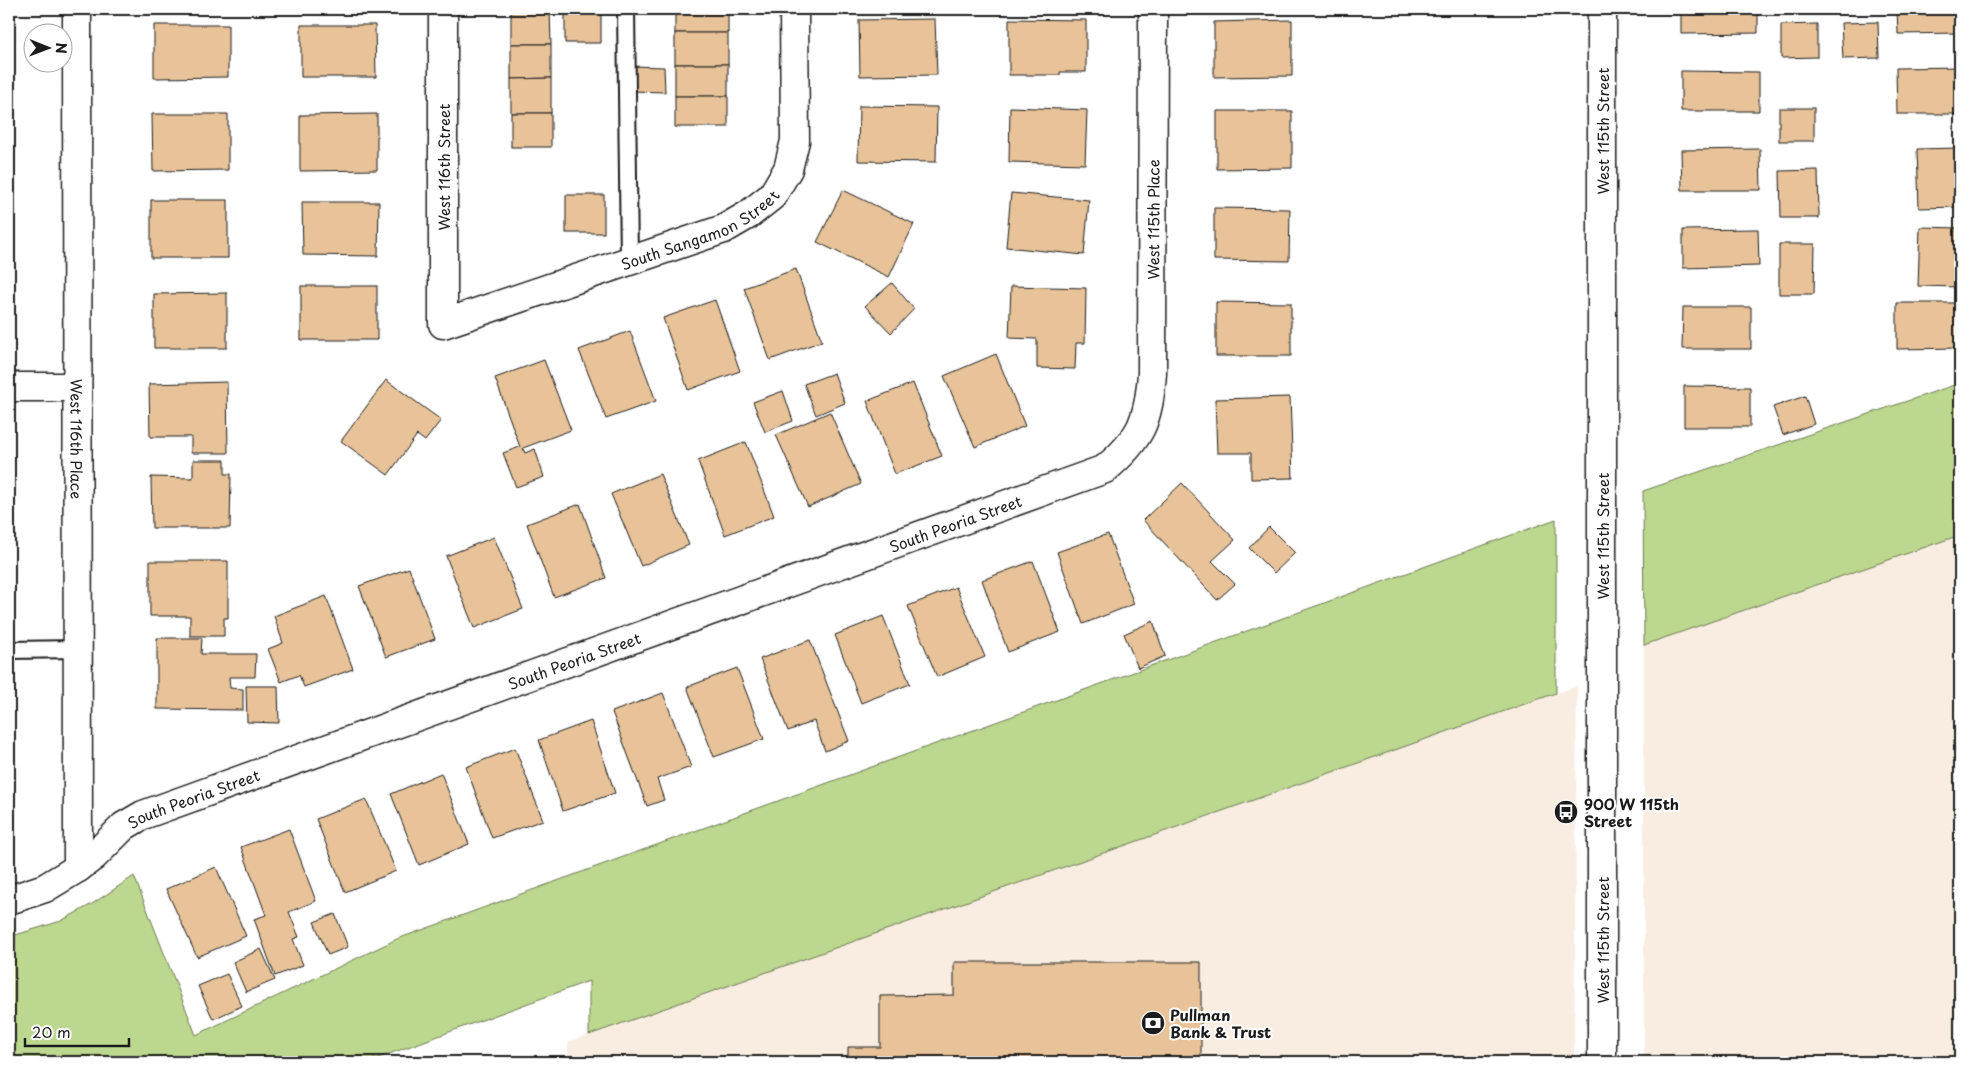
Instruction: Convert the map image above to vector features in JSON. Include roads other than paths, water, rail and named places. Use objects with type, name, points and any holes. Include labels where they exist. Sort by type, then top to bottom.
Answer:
[{"type":"street","name":"West 116th Place","points":[[77,9],[78,868]]},
{"type":"street","name":"West 116th Street","points":[[443,9],[444,324]]},
{"type":"street","name":"South Sangamon Street","points":[[444,324],[724,229],[748,215],[772,196],[788,169],[795,141],[794,9]]},
{"type":"street","name":"West 115th Place","points":[[1141,429],[1150,401],[1152,373],[1153,9]]},
{"type":"street","name":"West 115th Street","points":[[1602,9],[1602,1062]]},
{"type":"street","points":[[9,387],[77,387]]},
{"type":"street","name":"South Peoria Street","points":[[9,900],[45,888],[78,868],[94,856],[124,826],[143,815],[1105,468],[1126,451],[1141,429]]},
{"type":"lane","points":[[626,9],[629,261]]},
{"type":"lane","points":[[9,650],[78,650]]},
{"type":"place","name":"900 W 115th Street","points":[[1566,812]]},
{"type":"place","name":"Pullman Bank & Trust","points":[[1153,1023]]}]
